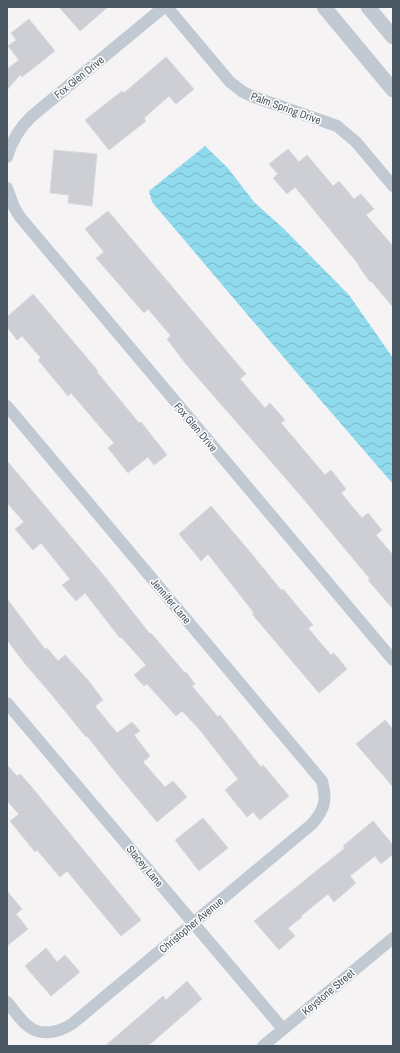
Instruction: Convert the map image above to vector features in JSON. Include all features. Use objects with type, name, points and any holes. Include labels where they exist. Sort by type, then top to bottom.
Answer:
[{"type":"street","name":"Fox Glen Drive","points":[[7,157],[15,135],[32,116],[166,7]]},
{"type":"street","name":"Palm Spring Drive","points":[[166,7],[230,82],[243,92],[254,97],[337,126],[356,142],[393,186]]},
{"type":"street","points":[[324,7],[393,90]]},
{"type":"street","points":[[368,7],[393,37]]},
{"type":"street","name":"Fox Glen Drive","points":[[7,188],[20,218],[393,660]]},
{"type":"street","name":"Jennifer Lane","points":[[7,406],[322,781],[325,792],[324,800]]},
{"type":"street","name":"Stacey Lane","points":[[7,703],[283,1029]]},
{"type":"street","name":"Christopher Avenue","points":[[7,1002],[28,1027],[50,1033],[62,1030],[72,1024],[312,824],[320,815],[324,800]]},
{"type":"street","name":"Keystone Street","points":[[263,1046],[393,938]]},
{"type":"water","points":[[205,146],[227,167],[254,202],[284,229],[349,295],[393,358],[393,484],[152,202],[149,191]]},
{"type":"building","points":[[59,7],[108,7],[80,31]]},
{"type":"building","points":[[29,19],[55,51],[22,77],[20,75],[7,90],[7,69],[19,60],[8,46],[16,40],[11,33]]},
{"type":"building","points":[[166,57],[194,89],[176,104],[169,96],[144,118],[146,121],[109,150],[85,120],[122,91],[124,93]]},
{"type":"building","points":[[288,149],[299,162],[307,155],[333,186],[339,181],[354,199],[361,194],[374,209],[366,215],[393,246],[393,307],[371,281],[370,282],[359,265],[295,187],[287,194],[273,178],[278,174],[269,164]]},
{"type":"building","points":[[54,150],[97,154],[92,206],[68,203],[69,195],[50,193]]},
{"type":"building","points":[[108,211],[246,374],[240,379],[265,408],[270,403],[285,420],[281,423],[325,475],[331,470],[346,489],[341,493],[362,518],[368,513],[382,530],[376,535],[393,555],[393,609],[301,496],[185,363],[167,339],[171,336],[148,309],[144,313],[96,258],[104,252],[85,229]]},
{"type":"building","points":[[33,294],[167,455],[154,465],[148,457],[128,473],[108,448],[114,443],[71,393],[68,396],[38,360],[41,358],[22,336],[17,340],[7,327],[7,317]]},
{"type":"building","points":[[7,461],[105,577],[150,634],[151,633],[185,673],[186,672],[195,684],[192,686],[218,717],[220,715],[261,767],[263,765],[289,796],[260,820],[253,812],[247,817],[225,790],[238,779],[199,729],[182,711],[176,716],[147,684],[144,686],[134,675],[146,665],[121,637],[120,638],[85,593],[76,601],[62,585],[70,579],[41,543],[33,550],[15,529],[24,522],[7,503]]},
{"type":"building","points":[[211,506],[281,590],[283,589],[313,625],[308,628],[331,655],[334,653],[347,669],[319,693],[252,614],[254,613],[208,554],[201,561],[179,534]]},
{"type":"building","points":[[7,599],[45,649],[47,648],[58,661],[65,655],[88,680],[103,700],[95,706],[117,733],[132,722],[140,731],[134,735],[150,756],[143,762],[165,787],[173,781],[187,797],[157,822],[87,736],[86,737],[26,665],[7,640]]},
{"type":"building","points":[[385,720],[393,729],[393,787],[356,744]]},
{"type":"building","points":[[7,765],[17,776],[20,774],[30,785],[141,920],[121,936],[67,871],[60,877],[37,850],[35,852],[10,821],[19,814],[7,801]]},
{"type":"building","points":[[203,818],[228,848],[199,871],[175,840]]},
{"type":"building","points":[[373,821],[393,845],[393,854],[381,864],[375,856],[350,876],[356,883],[334,902],[328,894],[301,916],[302,917],[288,928],[295,936],[279,950],[254,921],[345,848],[343,846]]},
{"type":"building","points":[[7,891],[22,909],[16,914],[28,929],[7,946]]},
{"type":"building","points":[[46,948],[57,962],[65,955],[80,972],[51,996],[25,966]]},
{"type":"building","points":[[187,981],[202,999],[148,1046],[105,1046],[163,996],[166,1000]]}]
